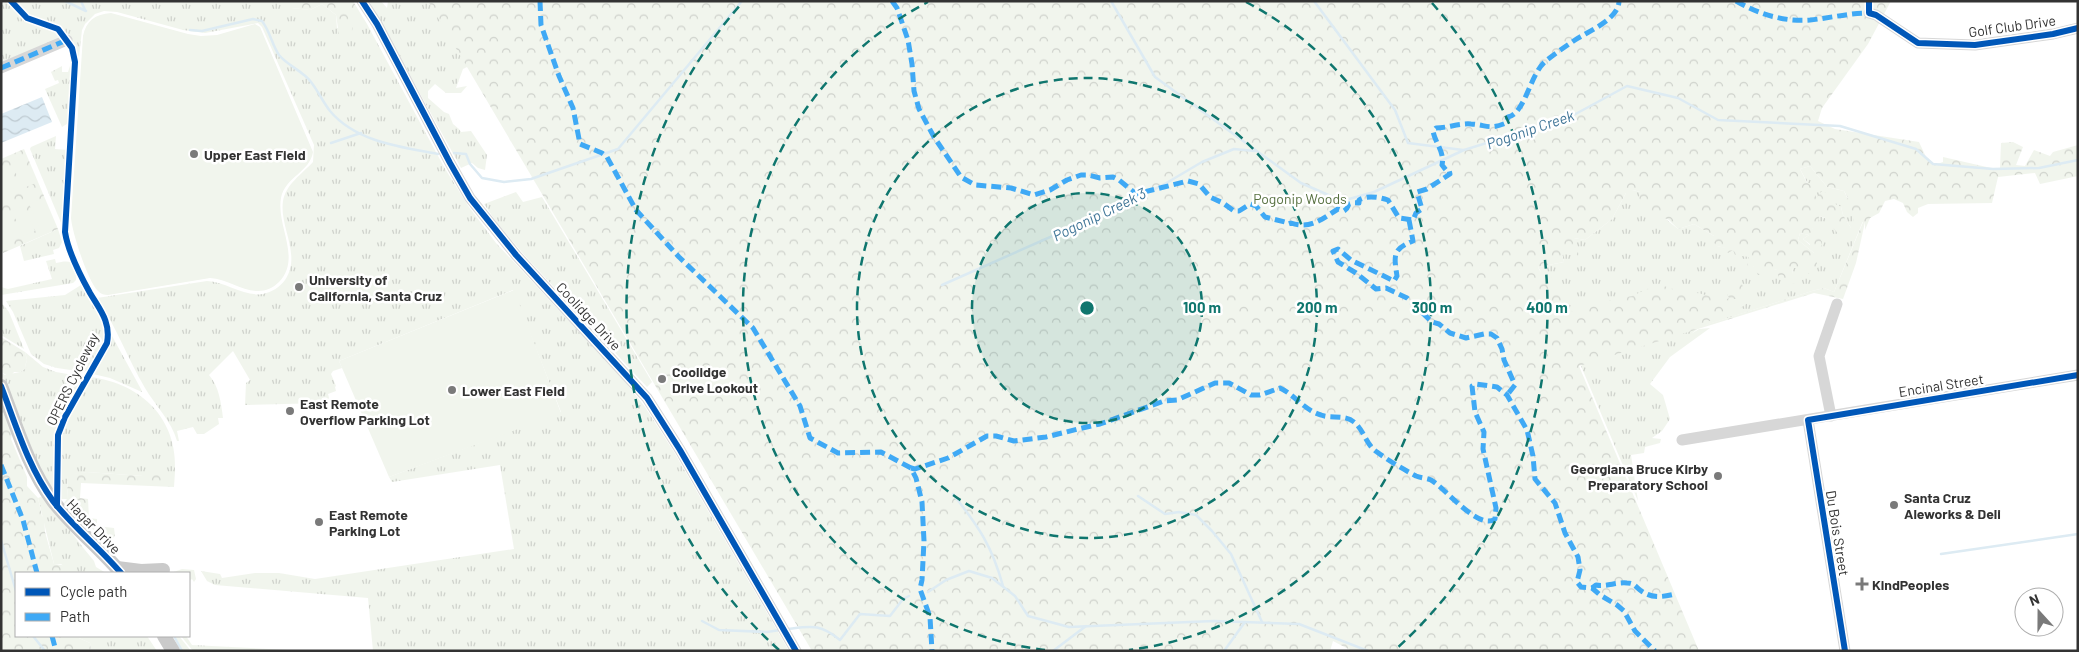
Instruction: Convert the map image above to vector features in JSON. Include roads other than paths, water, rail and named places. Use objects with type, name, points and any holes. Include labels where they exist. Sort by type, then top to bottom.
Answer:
[{"type":"main road","name":"Hagar Drive","points":[[1,386],[32,464],[46,490],[57,506],[119,571]]},
{"type":"main road","points":[[119,571],[160,572]]},
{"type":"main road","points":[[165,637],[173,651]]},
{"type":"street","name":"Coolidge Drive","points":[[362,1],[377,24],[470,198],[516,255],[647,398],[685,458],[796,651]]},
{"type":"street","name":"Golf Club Drive","points":[[1869,13],[1918,43],[1975,45],[2053,34],[2078,28]]},
{"type":"street","points":[[1,68],[67,40]]},
{"type":"street","points":[[1831,416],[1819,356],[1837,304]]},
{"type":"street","name":"Encinal Street","points":[[1682,440],[2078,375]]},
{"type":"street","name":"Du Bois Street","points":[[1808,420],[1845,651]]},
{"type":"water","points":[[42,97],[52,122],[1,143],[1,114]]},
{"type":"waterway","points":[[65,1],[86,11]]},
{"type":"waterway","points":[[81,1],[85,10]]},
{"type":"waterway","points":[[454,153],[466,154],[470,164],[482,178],[504,182],[531,179],[618,149],[742,1]]},
{"type":"waterway","name":"Pogonip Creek","points":[[1111,1],[1155,77],[1301,183],[1342,201],[1374,192],[1464,150],[1570,117],[1627,86],[1678,98],[1718,120],[1840,126],[1916,149],[1933,164],[1993,169],[2039,168],[2078,160]]},
{"type":"waterway","points":[[1314,1],[1395,110],[1408,143],[1463,150]]},
{"type":"waterway","points":[[190,30],[202,31],[253,19],[262,21],[279,55],[308,78],[330,111],[341,121],[353,130],[380,142],[438,154]]},
{"type":"waterway","points":[[331,143],[361,133]]},
{"type":"waterway","name":"Pogonip Creek 3","points":[[942,285],[1109,211],[1163,185],[1202,162],[1234,149],[1255,151]]},
{"type":"waterway","points":[[953,494],[984,537],[1003,586]]},
{"type":"waterway","points":[[1138,496],[1165,514],[1179,512],[1196,515],[1212,531],[1231,554],[1262,622]]},
{"type":"waterway","points":[[1941,554],[2078,534]]},
{"type":"waterway","points":[[1,540],[15,588]]},
{"type":"waterway","points":[[928,592],[946,580],[969,571],[992,578],[1015,596],[1028,616],[1069,627],[1214,621],[1299,624],[1368,651]]},
{"type":"waterway","points":[[788,629],[816,627],[827,631],[840,640],[860,614],[890,616],[903,599],[909,596]]},
{"type":"waterway","points":[[702,621],[719,630],[767,632],[780,630]]},
{"type":"waterway","points":[[1224,651],[1245,622]]},
{"type":"waterway","points":[[1053,651],[1086,626]]},
{"type":"waterway","points":[[34,637],[45,651]]},
{"type":"waterway","points":[[175,637],[182,651]]},
{"type":"place","name":"Upper East Field","points":[[194,154]]},
{"type":"place","name":"University of California, Santa Cruz","points":[[299,287]]},
{"type":"place","name":"Coolidge Drive Lookout","points":[[662,379]]},
{"type":"place","name":"Lower East Field","points":[[452,390]]},
{"type":"place","name":"East Remote Overflow Parking Lot","points":[[290,411]]},
{"type":"place","name":"Georgiana Bruce Kirby Preparatory School","points":[[1718,476]]},
{"type":"place","name":"Santa Cruz Aleworks & Deli","points":[[1894,505]]},
{"type":"place","name":"East Remote Parking Lot","points":[[319,522]]},
{"type":"place","name":"KindPeoples","points":[[1862,584]]},
{"type":"park label","name":"Pogonip Woods","points":[[1300,198]]}]
